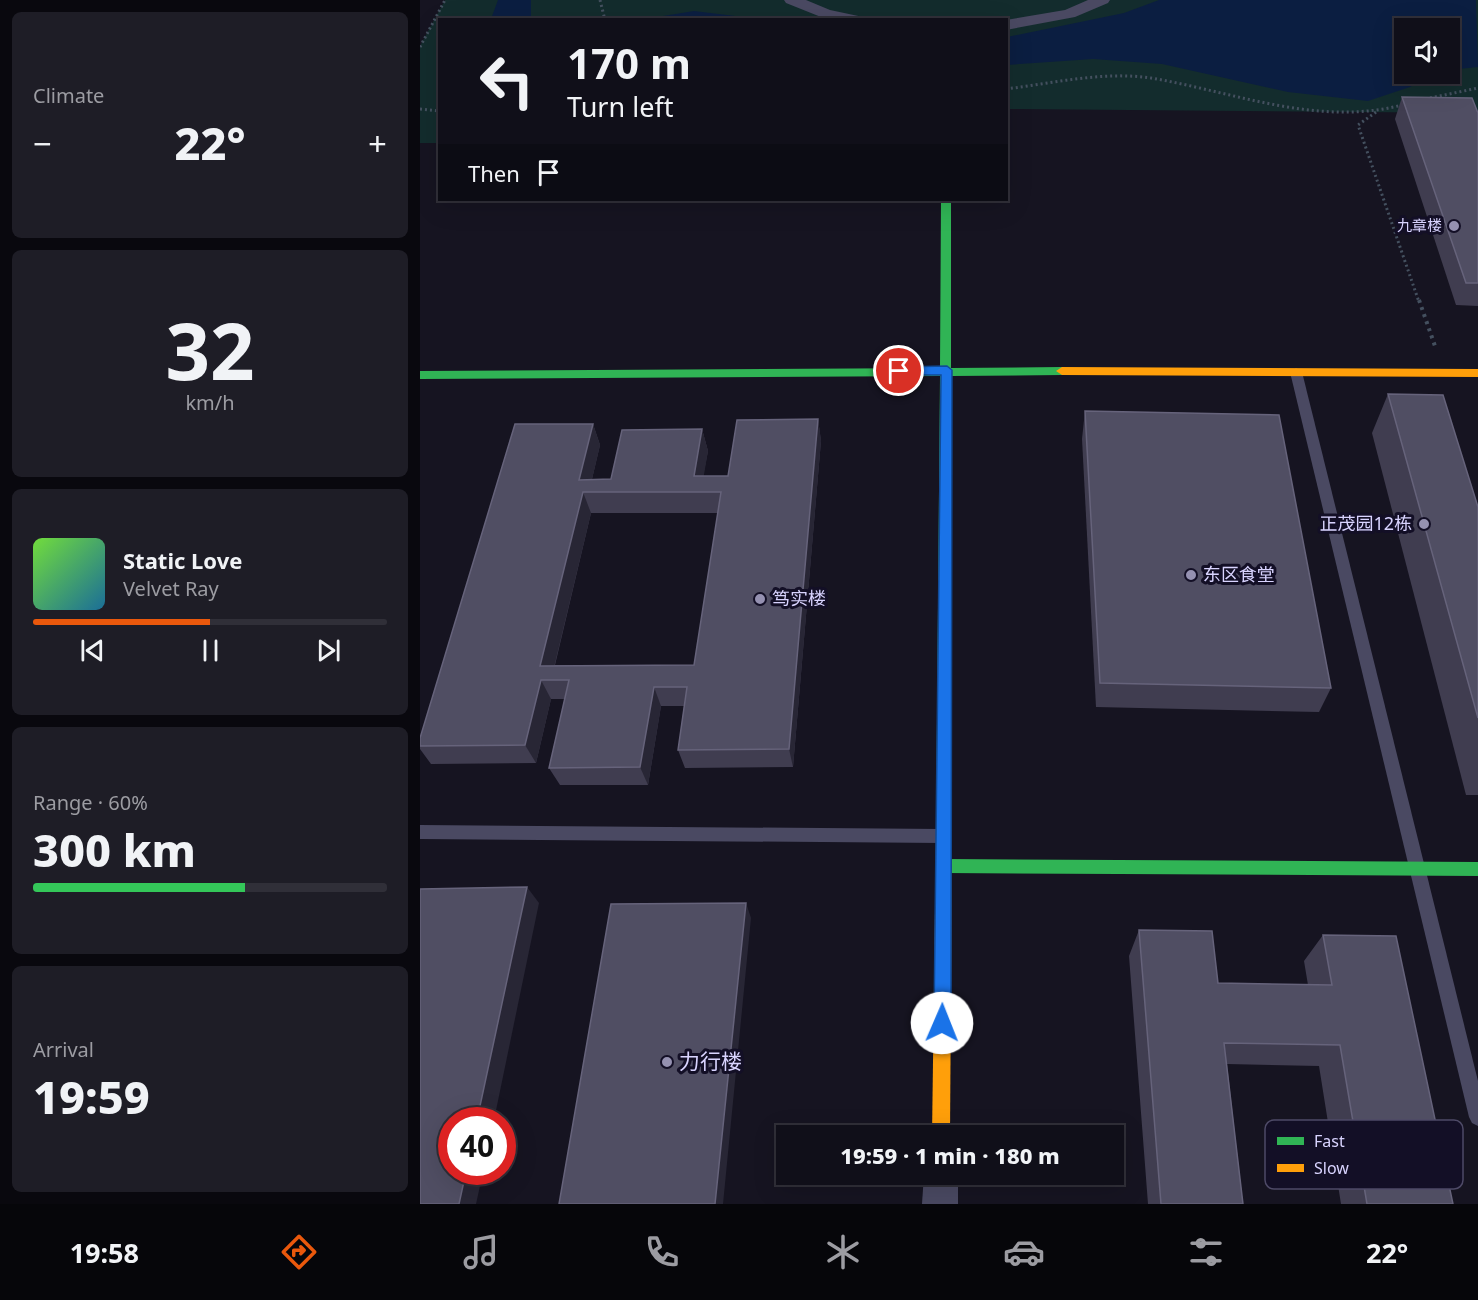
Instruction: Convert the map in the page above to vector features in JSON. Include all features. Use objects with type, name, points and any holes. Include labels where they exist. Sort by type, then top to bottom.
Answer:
[{"type":"street","points":[[792,0],[826,14],[847,18]]},
{"type":"street","points":[[1008,25],[1069,14],[1102,0]]},
{"type":"street","points":[[941,1125],[945,836],[946,201]]},
{"type":"street","points":[[420,375],[947,370],[1478,373]]},
{"type":"street","points":[[944,866],[1478,870]]},
{"type":"street","points":[[940,1185],[940,1204]]},
{"type":"lane","points":[[1296,372],[1478,1117]]},
{"type":"lane","points":[[420,832],[945,836]]},
{"type":"path","points":[[420,47],[445,0]]},
{"type":"path","points":[[600,0],[604,18]]},
{"type":"path","points":[[1008,89],[1104,77],[1149,78],[1305,111],[1378,111],[1412,102]]},
{"type":"path","points":[[1423,99],[1478,88]]},
{"type":"path","points":[[420,110],[438,111]]},
{"type":"path","points":[[1378,111],[1358,125],[1444,372]]},
{"type":"green space","points":[[445,0],[1478,0],[1478,113],[1008,109],[1008,18],[438,18],[438,143],[420,143],[420,46]]},
{"type":"water","points":[[498,0],[531,0],[531,18],[491,18]]},
{"type":"water","points":[[1159,0],[1476,0],[1478,67],[1460,69],[1460,18],[1394,18],[1394,84],[1416,84],[1368,101],[1288,92],[1162,64],[1093,59],[1008,65],[1008,37],[1124,13]]},
{"type":"water","points":[[694,11],[752,18],[651,18]]},
{"type":"building","name":"九章楼","points":[[1402,97],[1472,98],[1478,113],[1478,283],[1466,283]]},
{"type":"building","points":[[1388,394],[1443,395],[1478,507],[1478,718]]},
{"type":"building","name":"东区食堂","points":[[1085,411],[1279,415],[1331,688],[1100,683]]},
{"type":"building","name":"笃实楼","points":[[818,419],[789,749],[678,750],[687,687],[654,687],[640,767],[549,768],[569,680],[541,680],[525,745],[420,746],[420,738],[515,424],[593,424],[579,480],[611,479],[622,430],[702,429],[694,476],[728,476],[737,420]],"holes":[[[583,492],[721,492],[694,665],[540,666]]]},
{"type":"building","points":[[527,887],[480,1107],[438,1107],[438,1185],[463,1185],[459,1204],[420,1204],[420,889]]},
{"type":"building","name":"力行楼","points":[[746,903],[715,1204],[559,1204],[611,904]]},
{"type":"building","points":[[1139,930],[1212,931],[1218,983],[1332,985],[1323,935],[1396,936],[1435,1120],[1353,1120],[1340,1045],[1224,1043],[1243,1204],[1161,1204]]},
{"type":"building","points":[[1364,1189],[1450,1189],[1453,1204],[1367,1204]]},
{"type":"traffic: fast","points":[[944,838],[946,201]]},
{"type":"traffic: fast","points":[[420,375],[1062,371]]},
{"type":"traffic: fast","points":[[944,866],[1478,869]]},
{"type":"traffic: slow","points":[[1062,371],[1478,373]]},
{"type":"traffic: slow","points":[[941,1125],[944,838]]},
{"type":"place","name":"九章楼","points":[[1454,226]]},
{"type":"place","name":"正茂园12栋","points":[[1424,524]]},
{"type":"place","name":"东区食堂","points":[[1191,575]]},
{"type":"place","name":"笃实楼","points":[[760,599]]},
{"type":"place","name":"力行楼","points":[[667,1062]]},
{"type":"route","points":[[899,371],[947,370],[942,1023]]}]
